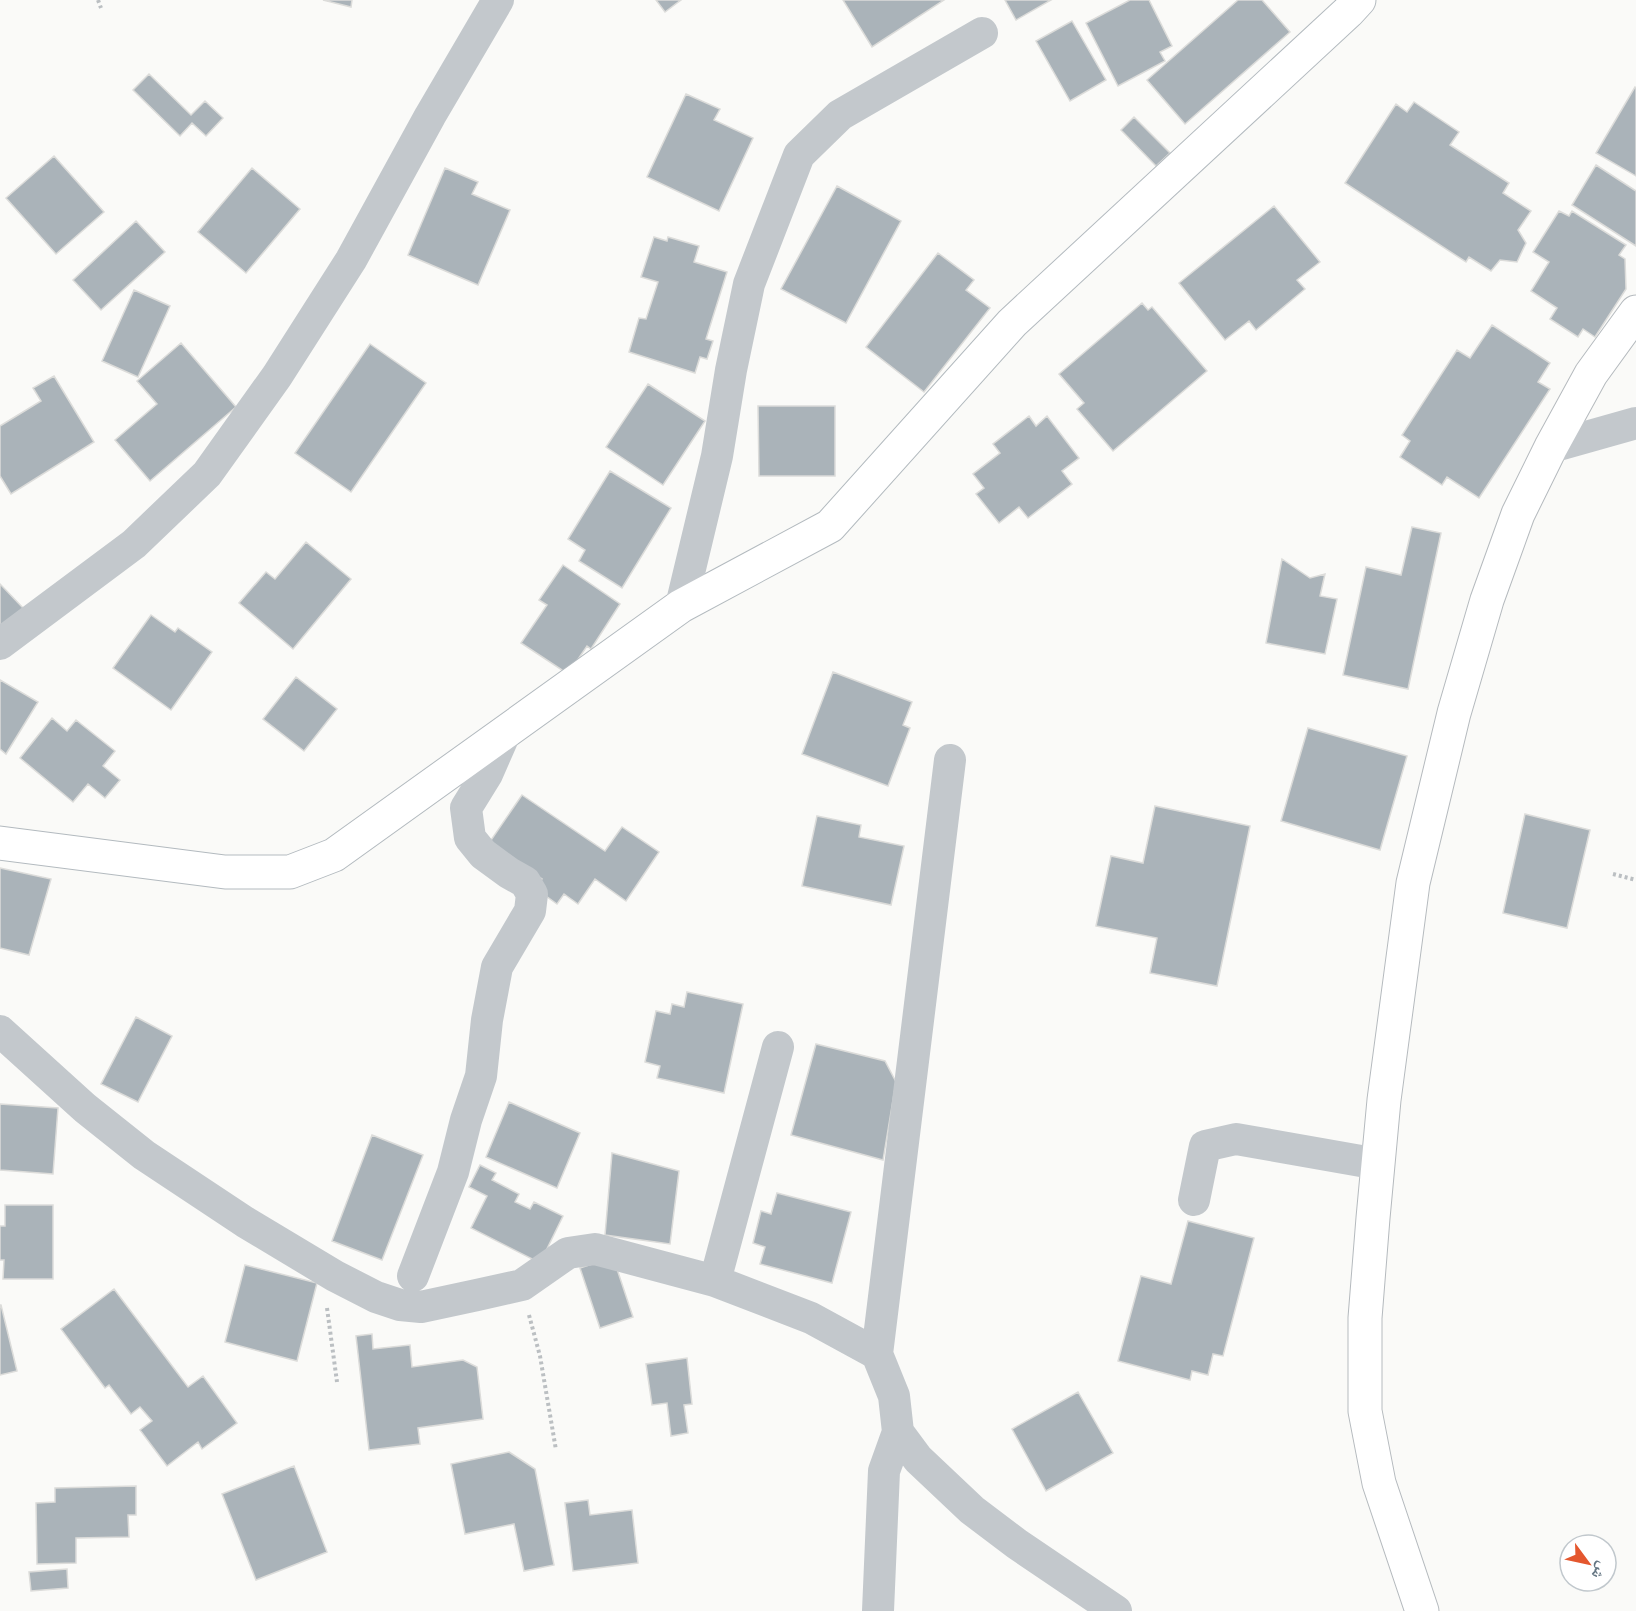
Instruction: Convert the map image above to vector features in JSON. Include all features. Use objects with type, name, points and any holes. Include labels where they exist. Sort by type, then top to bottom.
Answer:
[{"type":"street","points":[[0,644],[134,544],[207,474],[277,376],[351,260],[430,116],[498,0]]},
{"type":"street","points":[[0,843],[225,872],[290,872],[334,855],[681,606],[830,526],[1012,323],[1359,0]]},
{"type":"street","points":[[681,606],[717,456],[730,370],[749,284],[799,155],[840,115],[982,33]]},
{"type":"street","points":[[1422,1611],[1379,1483],[1365,1411],[1365,1318],[1378,1164],[1384,1100],[1413,883],[1455,713],[1487,600],[1518,514],[1591,374],[1636,312]]},
{"type":"street","points":[[1551,447],[1636,423]]},
{"type":"street","points":[[413,1276],[453,1172],[466,1120],[482,1076],[487,1020],[497,966],[530,911],[532,894],[525,882],[483,854],[470,838],[466,808],[487,774],[505,733]]},
{"type":"street","points":[[878,1611],[884,1471],[898,1432],[894,1396],[877,1354],[950,760]]},
{"type":"street","points":[[0,1030],[85,1108],[144,1155],[245,1222],[335,1276],[376,1297],[400,1305],[421,1307],[522,1285],[568,1252],[595,1249],[715,1281],[811,1318],[877,1354]]},
{"type":"street","points":[[715,1281],[778,1047]]},
{"type":"street","points":[[1194,1200],[1205,1146],[1236,1139],[1378,1164]]},
{"type":"street","points":[[898,1432],[918,1459],[972,1510],[1017,1544],[1116,1611]]},
{"type":"path","points":[[98,0],[101,8]]},
{"type":"path","points":[[1613,874],[1636,880]]},
{"type":"path","points":[[335,1276],[326,1302],[337,1382]]},
{"type":"path","points":[[522,1285],[540,1356],[556,1450]]},
{"type":"building","points":[[323,0],[352,0],[351,7]]},
{"type":"building","points":[[656,0],[681,0],[665,12]]},
{"type":"building","points":[[843,0],[944,0],[872,47]]},
{"type":"building","points":[[1005,0],[1051,0],[1016,20]]},
{"type":"building","points":[[1130,0],[1149,0],[1172,46],[1160,52],[1165,61],[1118,86],[1086,23]]},
{"type":"building","points":[[1238,0],[1262,0],[1290,32],[1185,124],[1147,80]]},
{"type":"building","points":[[1072,21],[1106,80],[1070,101],[1036,41]]},
{"type":"building","points":[[149,74],[191,115],[205,101],[223,118],[206,136],[192,123],[180,136],[133,90]]},
{"type":"building","points":[[1636,88],[1636,176],[1596,153]]},
{"type":"building","points":[[686,94],[720,109],[714,120],[753,138],[719,211],[647,177]]},
{"type":"building","points":[[1414,102],[1459,132],[1450,145],[1509,183],[1503,193],[1531,211],[1518,230],[1526,243],[1517,262],[1500,260],[1491,271],[1469,257],[1466,262],[1345,183],[1396,104],[1407,112]]},
{"type":"building","points":[[1134,117],[1170,153],[1156,166],[1121,130]]},
{"type":"building","points":[[54,156],[104,212],[56,254],[6,198]]},
{"type":"building","points":[[1596,165],[1636,191],[1636,246],[1572,205]]},
{"type":"building","points":[[252,168],[300,209],[246,273],[198,232]]},
{"type":"building","points":[[445,168],[478,182],[472,194],[510,210],[478,285],[408,255]]},
{"type":"building","points":[[837,186],[901,221],[846,323],[781,289]]},
{"type":"building","points":[[1274,206],[1320,262],[1297,280],[1305,289],[1256,330],[1249,321],[1225,340],[1179,283]]},
{"type":"building","points":[[1559,211],[1569,216],[1572,211],[1626,245],[1619,255],[1625,259],[1626,289],[1595,337],[1583,329],[1578,337],[1550,319],[1557,308],[1531,291],[1549,262],[1533,252]]},
{"type":"building","points":[[136,221],[165,252],[101,310],[73,280]]},
{"type":"building","points":[[654,237],[667,241],[668,237],[699,246],[694,262],[727,272],[706,339],[713,341],[707,359],[700,357],[695,373],[629,352],[639,318],[646,319],[658,282],[641,277]]},
{"type":"building","points":[[938,253],[974,280],[966,290],[990,308],[924,392],[866,347]]},
{"type":"building","points":[[134,290],[170,306],[138,377],[102,361]]},
{"type":"building","points":[[1142,303],[1148,310],[1152,307],[1207,371],[1113,451],[1077,409],[1084,403],[1059,374]]},
{"type":"building","points":[[1492,325],[1550,363],[1538,382],[1550,389],[1479,498],[1447,477],[1442,485],[1400,457],[1410,441],[1402,435],[1457,350],[1470,358]]},
{"type":"building","points":[[181,343],[236,407],[150,481],[115,440],[157,404],[137,381]]},
{"type":"building","points":[[370,344],[426,383],[351,492],[295,453]]},
{"type":"building","points":[[54,376],[94,442],[11,494],[0,476],[0,426],[41,401],[33,388]]},
{"type":"building","points":[[648,384],[705,421],[663,485],[606,447]]},
{"type":"building","points":[[758,406],[835,406],[835,476],[759,476]]},
{"type":"building","points":[[1029,416],[1036,426],[1047,416],[1079,458],[1062,471],[1072,484],[1028,518],[1019,507],[999,523],[976,494],[984,488],[973,474],[1000,453],[993,444]]},
{"type":"building","points":[[610,471],[671,508],[622,588],[579,561],[585,550],[568,539]]},
{"type":"building","points":[[1412,527],[1441,533],[1408,689],[1343,675],[1366,567],[1401,575]]},
{"type":"building","points":[[306,542],[351,579],[293,649],[239,603],[266,572],[275,579]]},
{"type":"building","points":[[1282,559],[1310,578],[1325,574],[1320,596],[1337,599],[1325,654],[1266,643]]},
{"type":"building","points":[[563,565],[620,604],[591,649],[587,646],[568,674],[521,643],[547,605],[539,600]]},
{"type":"building","points":[[0,584],[24,609],[0,629]]},
{"type":"building","points":[[151,615],[175,632],[178,628],[212,652],[171,710],[113,668]]},
{"type":"building","points":[[833,672],[912,702],[903,725],[910,728],[888,786],[802,754]]},
{"type":"building","points":[[296,677],[337,709],[304,751],[263,719]]},
{"type":"building","points":[[0,680],[38,702],[6,754],[0,749]]},
{"type":"building","points":[[52,718],[67,731],[76,720],[115,751],[103,766],[120,780],[105,798],[88,784],[73,802],[20,758]]},
{"type":"building","points":[[1308,728],[1407,756],[1380,850],[1281,821]]},
{"type":"building","points":[[522,795],[605,851],[622,827],[659,852],[626,901],[595,879],[578,904],[564,894],[557,904],[535,888],[542,879],[489,843]]},
{"type":"building","points":[[1155,806],[1250,826],[1217,986],[1150,973],[1157,938],[1096,926],[1111,856],[1143,863]]},
{"type":"building","points":[[1525,814],[1590,830],[1567,928],[1503,913]]},
{"type":"building","points":[[817,816],[861,825],[859,837],[904,846],[891,905],[802,886]]},
{"type":"building","points":[[0,868],[51,879],[29,955],[0,948]]},
{"type":"building","points":[[687,992],[743,1004],[724,1093],[657,1078],[660,1066],[645,1062],[656,1011],[670,1014],[672,1004],[684,1007]]},
{"type":"building","points":[[136,1017],[172,1036],[138,1102],[101,1084]]},
{"type":"building","points":[[816,1044],[885,1061],[896,1082],[883,1160],[791,1135]]},
{"type":"building","points":[[509,1102],[580,1133],[557,1188],[486,1157]]},
{"type":"building","points":[[0,1104],[58,1108],[53,1174],[0,1170]]},
{"type":"building","points":[[372,1135],[423,1155],[382,1260],[332,1241]]},
{"type":"building","points":[[612,1153],[679,1171],[670,1244],[605,1235]]},
{"type":"building","points":[[480,1165],[496,1173],[492,1180],[519,1194],[515,1202],[530,1209],[534,1202],[563,1216],[540,1263],[471,1228],[487,1196],[469,1187]]},
{"type":"building","points":[[777,1193],[851,1212],[832,1283],[760,1264],[765,1247],[753,1243],[761,1211],[771,1214]]},
{"type":"building","points":[[5,1205],[53,1205],[53,1279],[3,1279],[4,1260],[0,1260],[0,1226],[5,1226]]},
{"type":"building","points":[[1188,1221],[1254,1238],[1223,1356],[1213,1354],[1208,1375],[1192,1371],[1190,1380],[1118,1361],[1141,1276],[1171,1284]]},
{"type":"building","points":[[613,1257],[633,1317],[600,1328],[580,1268]]},
{"type":"building","points":[[245,1265],[317,1283],[297,1361],[225,1342]]},
{"type":"building","points":[[114,1289],[188,1387],[203,1376],[237,1423],[202,1449],[198,1442],[167,1466],[140,1430],[152,1421],[140,1407],[131,1414],[109,1385],[105,1388],[61,1329]]},
{"type":"building","points":[[0,1305],[17,1371],[0,1375]]},
{"type":"building","points":[[372,1334],[373,1349],[410,1345],[412,1367],[463,1360],[477,1367],[483,1419],[418,1428],[420,1444],[369,1450],[356,1336]]},
{"type":"building","points":[[687,1358],[692,1404],[684,1405],[688,1433],[671,1436],[667,1403],[652,1405],[646,1364]]},
{"type":"building","points":[[1078,1392],[1113,1453],[1046,1491],[1012,1429]]},
{"type":"building","points":[[509,1452],[535,1469],[554,1565],[524,1571],[514,1524],[465,1534],[451,1464]]},
{"type":"building","points":[[294,1466],[327,1552],[256,1580],[222,1494]]},
{"type":"building","points":[[136,1486],[136,1515],[128,1515],[129,1537],[76,1538],[76,1563],[37,1564],[36,1503],[55,1502],[55,1488]]},
{"type":"building","points":[[588,1500],[590,1515],[632,1510],[638,1563],[573,1571],[565,1503]]},
{"type":"building","points":[[67,1569],[68,1588],[31,1591],[29,1572]]}]
